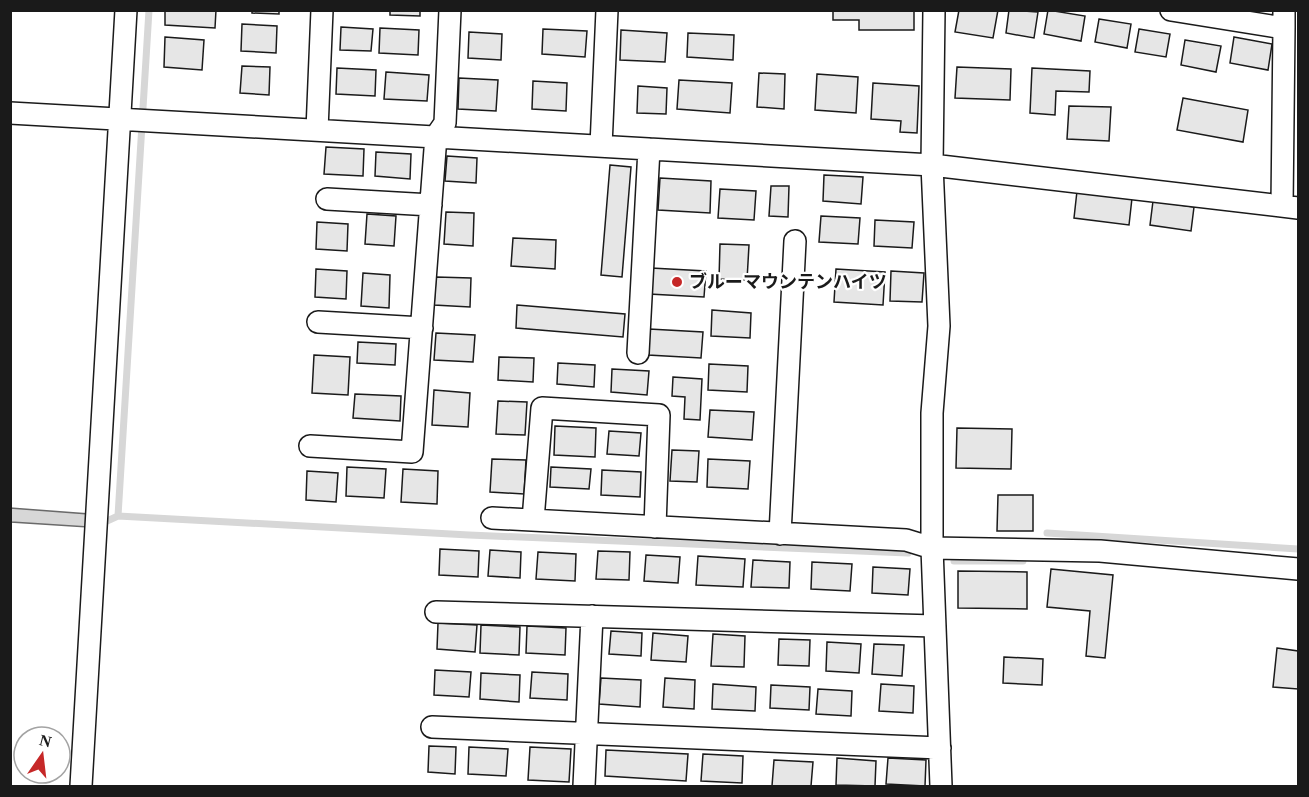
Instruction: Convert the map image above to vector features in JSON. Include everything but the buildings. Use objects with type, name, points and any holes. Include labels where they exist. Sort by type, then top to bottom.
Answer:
[{"type":"street","points":[[81,786],[126,10]]},
{"type":"street","points":[[317,129],[322,10]]},
{"type":"street","points":[[310,446],[412,452],[436,136],[445,123],[450,10]]},
{"type":"street","points":[[601,146],[607,10]]},
{"type":"street","points":[[934,10],[932,165],[939,326],[932,413],[932,548],[941,786]]},
{"type":"street","points":[[10,112],[932,165],[1290,207],[1284,19],[1171,10]]},
{"type":"street","points":[[638,352],[648,148]]},
{"type":"street","points":[[327,199],[431,205]]},
{"type":"street","points":[[780,534],[795,241]]},
{"type":"street","points":[[318,322],[422,327]]},
{"type":"street","points":[[533,520],[542,408],[659,415],[655,527]]},
{"type":"street","points":[[492,518],[906,540],[932,548],[1100,551],[1299,568]]},
{"type":"street","points":[[436,612],[935,626]]},
{"type":"street","points":[[584,786],[592,616]]},
{"type":"street","points":[[432,728],[940,748]]},
{"type":"shaded area","points":[[10,508],[89,514],[88,527],[11,522]]},
{"type":"waterway","points":[[100,521],[107,521],[118,516],[149,10]]},
{"type":"waterway","points":[[118,516],[469,535],[908,553]]},
{"type":"waterway","points":[[1047,533],[1298,549]]},
{"type":"waterway","points":[[954,561],[1023,561]]},
{"type":"place","name":"ブルーマウンテンハイツ","points":[[677,282]]}]
